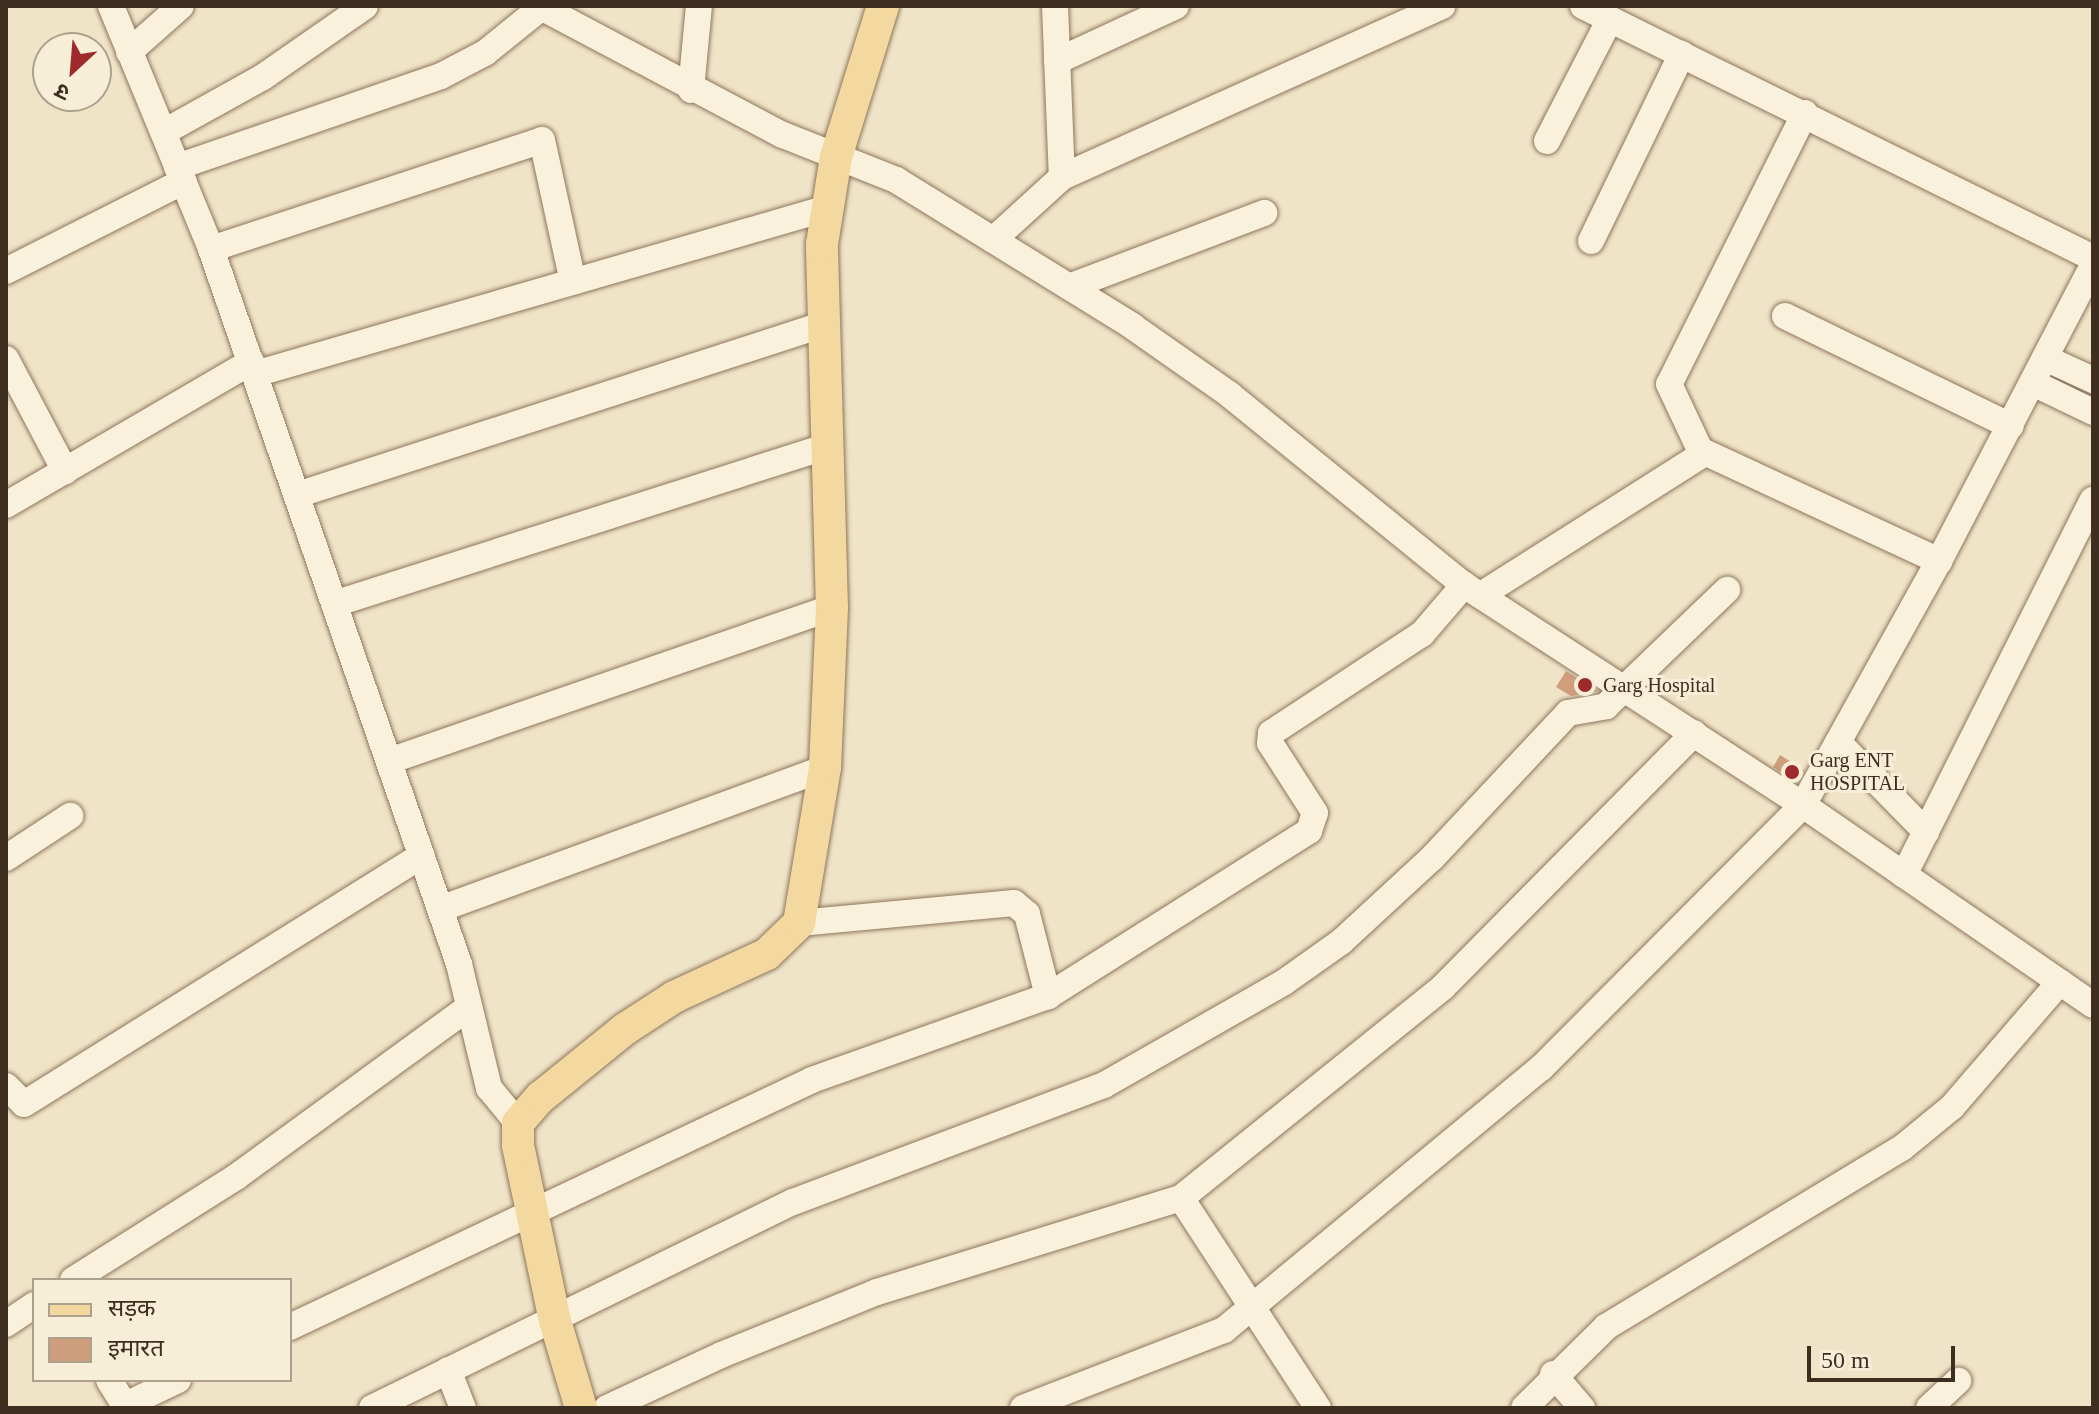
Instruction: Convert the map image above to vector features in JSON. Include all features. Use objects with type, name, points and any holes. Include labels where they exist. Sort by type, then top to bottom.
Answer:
[{"type":"main road","points":[[581,1408],[555,1321],[518,1123],[535,1103],[625,1029],[674,997],[767,954],[799,923],[825,768],[832,608],[822,244],[836,157],[883,6]]},
{"type":"street","points":[[111,6],[211,249],[253,368],[440,909],[489,1088],[518,1123]]},
{"type":"street","points":[[129,52],[181,6]]},
{"type":"street","points":[[164,132],[263,77],[365,6]]},
{"type":"street","points":[[6,271],[181,174],[441,76],[485,53],[542,6],[691,90],[836,157],[896,180],[1069,287],[1230,395],[1472,590],[1803,805],[2093,1005]]},
{"type":"street","points":[[691,90],[699,6]]},
{"type":"street","points":[[1055,6],[1062,177]]},
{"type":"street","points":[[1057,61],[1176,6]]},
{"type":"street","points":[[993,240],[1062,177],[1442,6]]},
{"type":"street","points":[[1583,6],[1805,113],[2093,258]]},
{"type":"street","points":[[1547,141],[1610,19]]},
{"type":"street","points":[[1591,241],[1682,54]]},
{"type":"street","points":[[1805,113],[1669,378],[1694,442],[1705,453],[1939,561]]},
{"type":"street","points":[[211,249],[542,140],[573,282]]},
{"type":"street","points":[[6,505],[253,368],[573,282],[828,208]]},
{"type":"street","points":[[1069,287],[1264,213]]},
{"type":"street","points":[[1023,1408],[1210,1338],[1541,1068],[1803,805],[1939,561],[2093,265]]},
{"type":"street","points":[[1785,316],[2011,426]]},
{"type":"street","points":[[297,495],[825,324]]},
{"type":"street","points":[[2045,358],[2093,380]]},
{"type":"street","points":[[6,359],[65,471]]},
{"type":"street","points":[[2033,383],[2093,412]]},
{"type":"street","points":[[334,604],[828,446]]},
{"type":"street","points":[[292,1326],[812,1080],[1048,996],[1314,827],[1315,813],[1270,743],[1271,733],[1422,634],[1472,590],[1705,453]]},
{"type":"street","points":[[1904,875],[2093,500]]},
{"type":"street","points":[[372,1408],[793,1202],[1104,1085],[1283,983],[1342,941],[1432,858],[1568,713],[1606,706],[1727,590]]},
{"type":"street","points":[[389,761],[832,608]]},
{"type":"street","points":[[607,1408],[721,1355],[877,1292],[1181,1198],[1443,987],[1694,733]]},
{"type":"street","points":[[1838,742],[1926,832]]},
{"type":"street","points":[[440,909],[825,768]]},
{"type":"street","points":[[6,858],[70,816]]},
{"type":"street","points":[[6,1086],[24,1104],[422,855]]},
{"type":"street","points":[[799,923],[1014,903],[1027,914],[1048,996]]},
{"type":"street","points":[[1524,1408],[1553,1374],[1606,1327],[1672,1282],[1806,1210],[1902,1148],[1952,1107],[2060,982]]},
{"type":"street","points":[[76,1278],[236,1177],[469,1007]]},
{"type":"street","points":[[1181,1198],[1318,1408]]},
{"type":"street","points":[[6,1324],[32,1306]]},
{"type":"street","points":[[448,1370],[463,1408]]},
{"type":"street","points":[[1553,1374],[1582,1408]]},
{"type":"street","points":[[1929,1408],[1958,1381]]},
{"type":"street","points":[[110,1382],[123,1402],[132,1402],[174,1382]]},
{"type":"building","points":[[1566,671],[1598,691],[1571,696],[1556,687]]},
{"type":"building","points":[[1780,755],[1804,770],[1797,782],[1773,767]]},
{"type":"place","name":"Garg Hospital","points":[[1585,685]]},
{"type":"place","name":"Garg ENT HOSPITAL","points":[[1792,772]]}]
